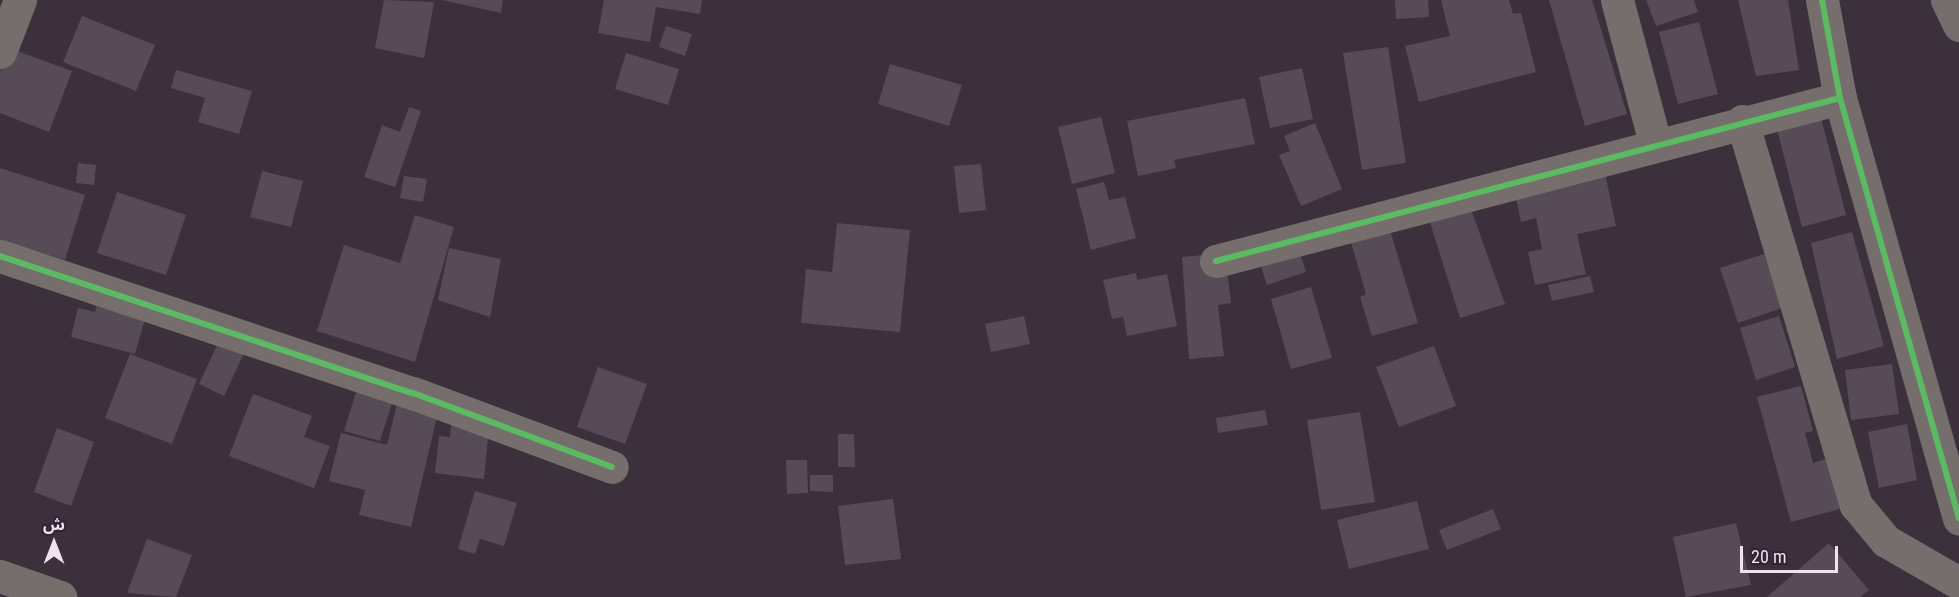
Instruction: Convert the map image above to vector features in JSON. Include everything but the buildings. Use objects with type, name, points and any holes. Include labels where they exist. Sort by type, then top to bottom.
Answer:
[{"type":"highway","points":[[1947,0],[1959,25]]},
{"type":"street","points":[[0,52],[20,0]]},
{"type":"street","points":[[1617,0],[1655,143]]},
{"type":"street","points":[[1822,0],[1840,98],[1959,519]]},
{"type":"street","points":[[1216,261],[1655,143],[1840,98]]},
{"type":"street","points":[[1742,121],[1856,506],[1886,541],[1959,583]]},
{"type":"street","points":[[0,256],[413,393],[612,467]]},
{"type":"street","points":[[0,576],[60,597]]},
{"type":"cycle path","points":[[1822,0],[1840,98],[1959,519]]},
{"type":"cycle path","points":[[1216,261],[1840,98]]},
{"type":"cycle path","points":[[0,256],[413,393],[612,467]]}]
